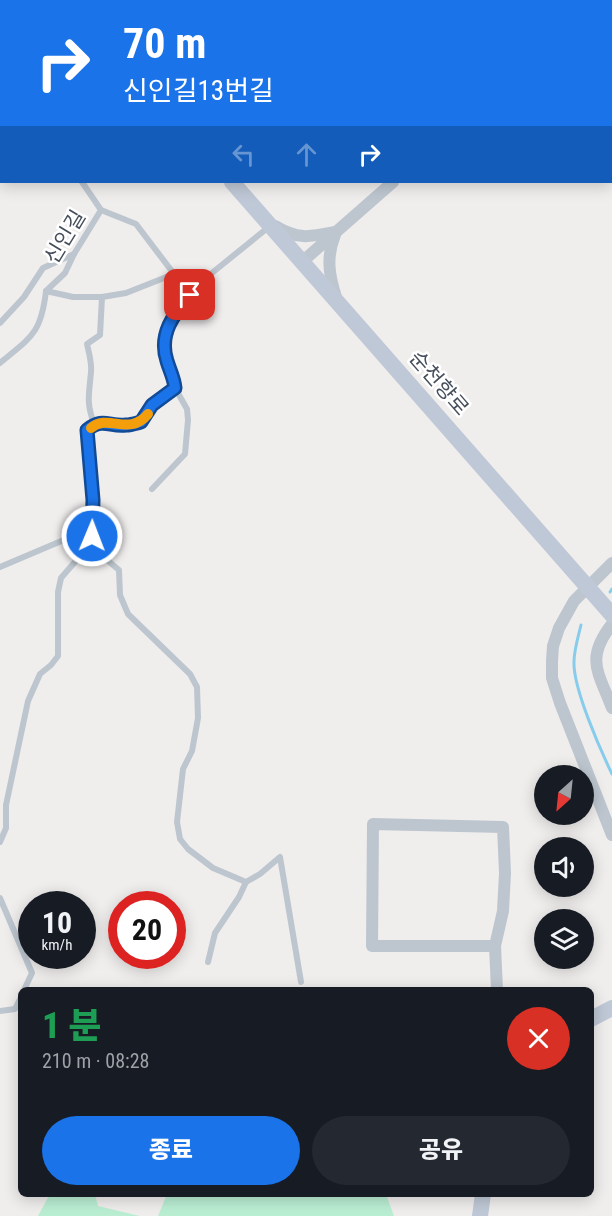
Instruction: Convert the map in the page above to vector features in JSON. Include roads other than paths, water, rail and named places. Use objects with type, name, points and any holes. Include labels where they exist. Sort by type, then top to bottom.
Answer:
[{"type":"main road","name":"순천향로","points":[[233,183],[612,615]]},
{"type":"main road","points":[[594,1017],[612,1008]]},
{"type":"main road","points":[[480,1216],[483,1197]]},
{"type":"street","points":[[303,261],[392,183]]},
{"type":"street","points":[[269,224],[289,234],[306,237],[337,232]]},
{"type":"street","points":[[337,232],[328,259],[337,301]]},
{"type":"street","points":[[612,563],[574,602],[560,628],[553,646],[552,678],[573,738],[612,835]]},
{"type":"street","points":[[612,624],[602,638],[596,654],[596,667],[612,708]]},
{"type":"street","points":[[495,946],[372,946],[373,824],[503,827],[505,873],[503,911],[495,946],[497,987]]},
{"type":"lane","name":"신인길","points":[[0,363],[33,335],[44,314],[46,291],[65,273],[101,210],[83,183]]},
{"type":"lane","points":[[101,210],[136,224],[190,295]]},
{"type":"lane","points":[[152,489],[185,454],[187,409],[175,388],[173,375],[166,360],[164,338],[172,316],[202,282],[269,224]]},
{"type":"lane","points":[[0,323],[24,297],[43,268],[74,254]]},
{"type":"lane","points":[[46,291],[73,297],[102,297],[126,293],[174,274]]},
{"type":"lane","points":[[94,424],[89,409],[88,390],[91,371],[87,344],[100,335],[102,297]]},
{"type":"lane","points":[[0,842],[6,828],[6,805],[28,701],[40,674],[58,656],[58,592],[62,578],[86,549],[92,536],[93,500],[87,430],[94,424],[105,422],[126,426],[141,422],[152,405],[175,388]]},
{"type":"lane","points":[[0,567],[92,528]]},
{"type":"lane","points":[[92,536],[101,555],[118,570],[120,595],[128,614],[190,674],[197,687],[198,718],[192,751],[183,769],[177,822],[180,839],[188,849],[213,868],[246,882]]},
{"type":"lane","points":[[208,962],[214,933],[239,897],[246,882],[260,874],[280,857],[301,982]]},
{"type":"lane","points":[[0,898],[32,973],[25,987]]},
{"type":"lane","points":[[0,1011],[15,1010],[18,1004]]},
{"type":"waterway","points":[[581,625],[575,653],[575,673],[588,718],[612,774]]}]
